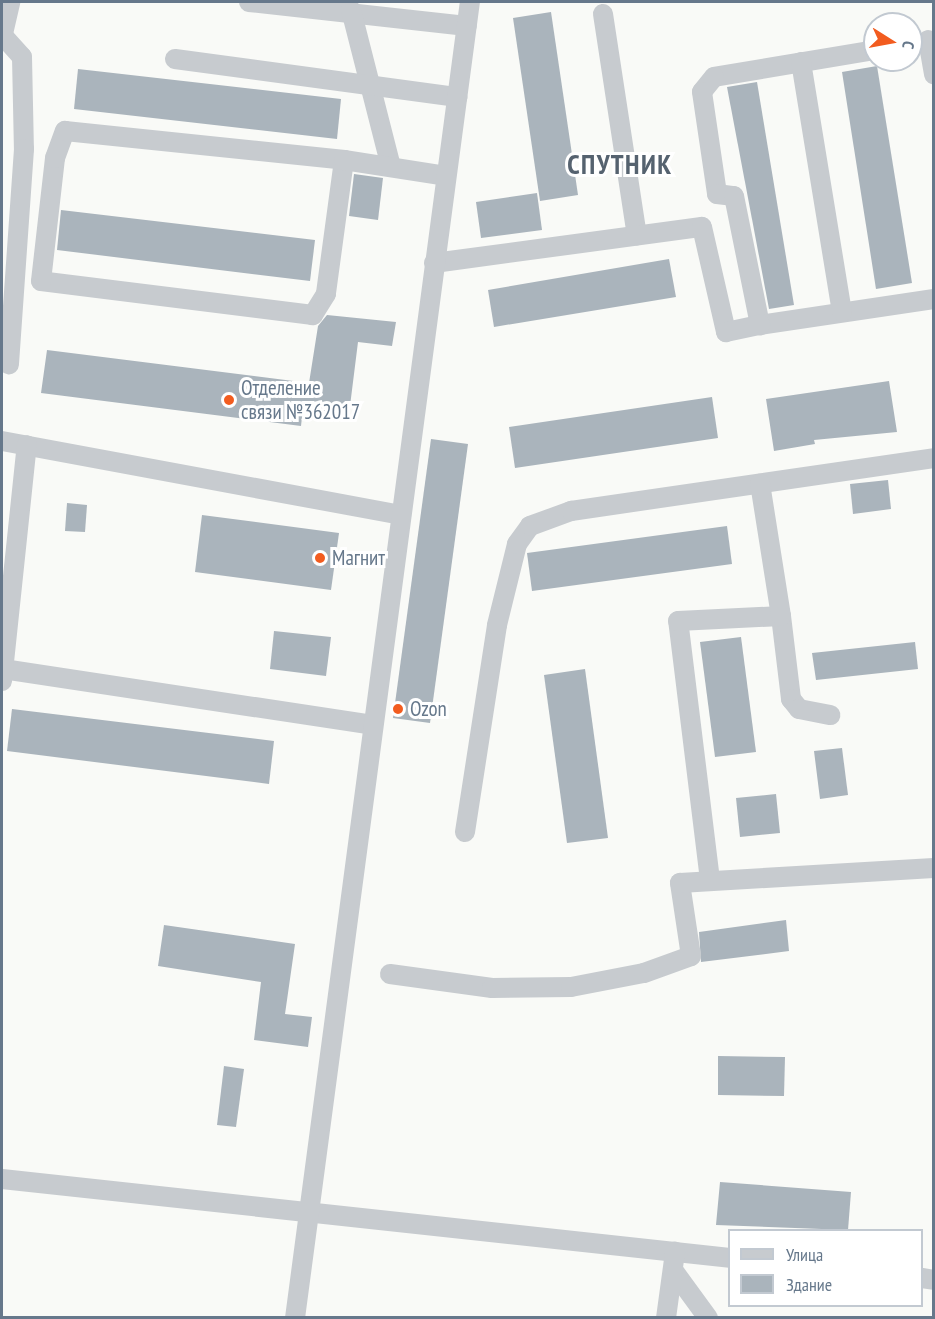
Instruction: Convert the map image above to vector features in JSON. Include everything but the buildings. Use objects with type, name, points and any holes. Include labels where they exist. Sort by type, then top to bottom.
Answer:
[{"type":"street","points":[[9,364],[24,149],[22,57],[3,38],[10,2]]},
{"type":"street","points":[[249,2],[351,10],[467,26]]},
{"type":"street","points":[[294,1317],[470,2]]},
{"type":"street","points":[[351,10],[391,167]]},
{"type":"street","points":[[603,14],[637,235]]},
{"type":"street","points":[[924,41],[933,74]]},
{"type":"street","points":[[760,325],[734,196],[717,194],[702,92],[714,76],[863,52]]},
{"type":"street","points":[[175,59],[457,97]]},
{"type":"street","points":[[801,62],[842,312]]},
{"type":"street","points":[[344,160],[326,294],[313,315],[42,281],[55,158],[65,130],[344,160],[446,176]]},
{"type":"street","points":[[434,263],[702,227],[726,332],[933,299]]},
{"type":"street","points":[[2,441],[401,515]]},
{"type":"street","points":[[27,445],[2,675],[373,725]]},
{"type":"street","points":[[465,832],[497,625],[517,544],[530,526],[571,511],[933,458]]},
{"type":"street","points":[[760,484],[781,616],[791,699],[799,709],[830,715]]},
{"type":"street","points":[[710,880],[678,621],[781,616]]},
{"type":"street","points":[[390,974],[492,988],[571,987],[644,973],[691,956],[680,883],[831,871],[933,868]]},
{"type":"street","points":[[2,1179],[674,1261],[728,1258]]},
{"type":"street","points":[[666,1317],[674,1261]]},
{"type":"street","points":[[674,1261],[708,1317]]},
{"type":"place","name":"Отделение связи №362017","points":[[229,400]]},
{"type":"place","name":"Магнит","points":[[320,558]]},
{"type":"place","name":"Ozon","points":[[398,709]]},
{"type":"district","name":"СПУТНИК","points":[[620,165]]}]
